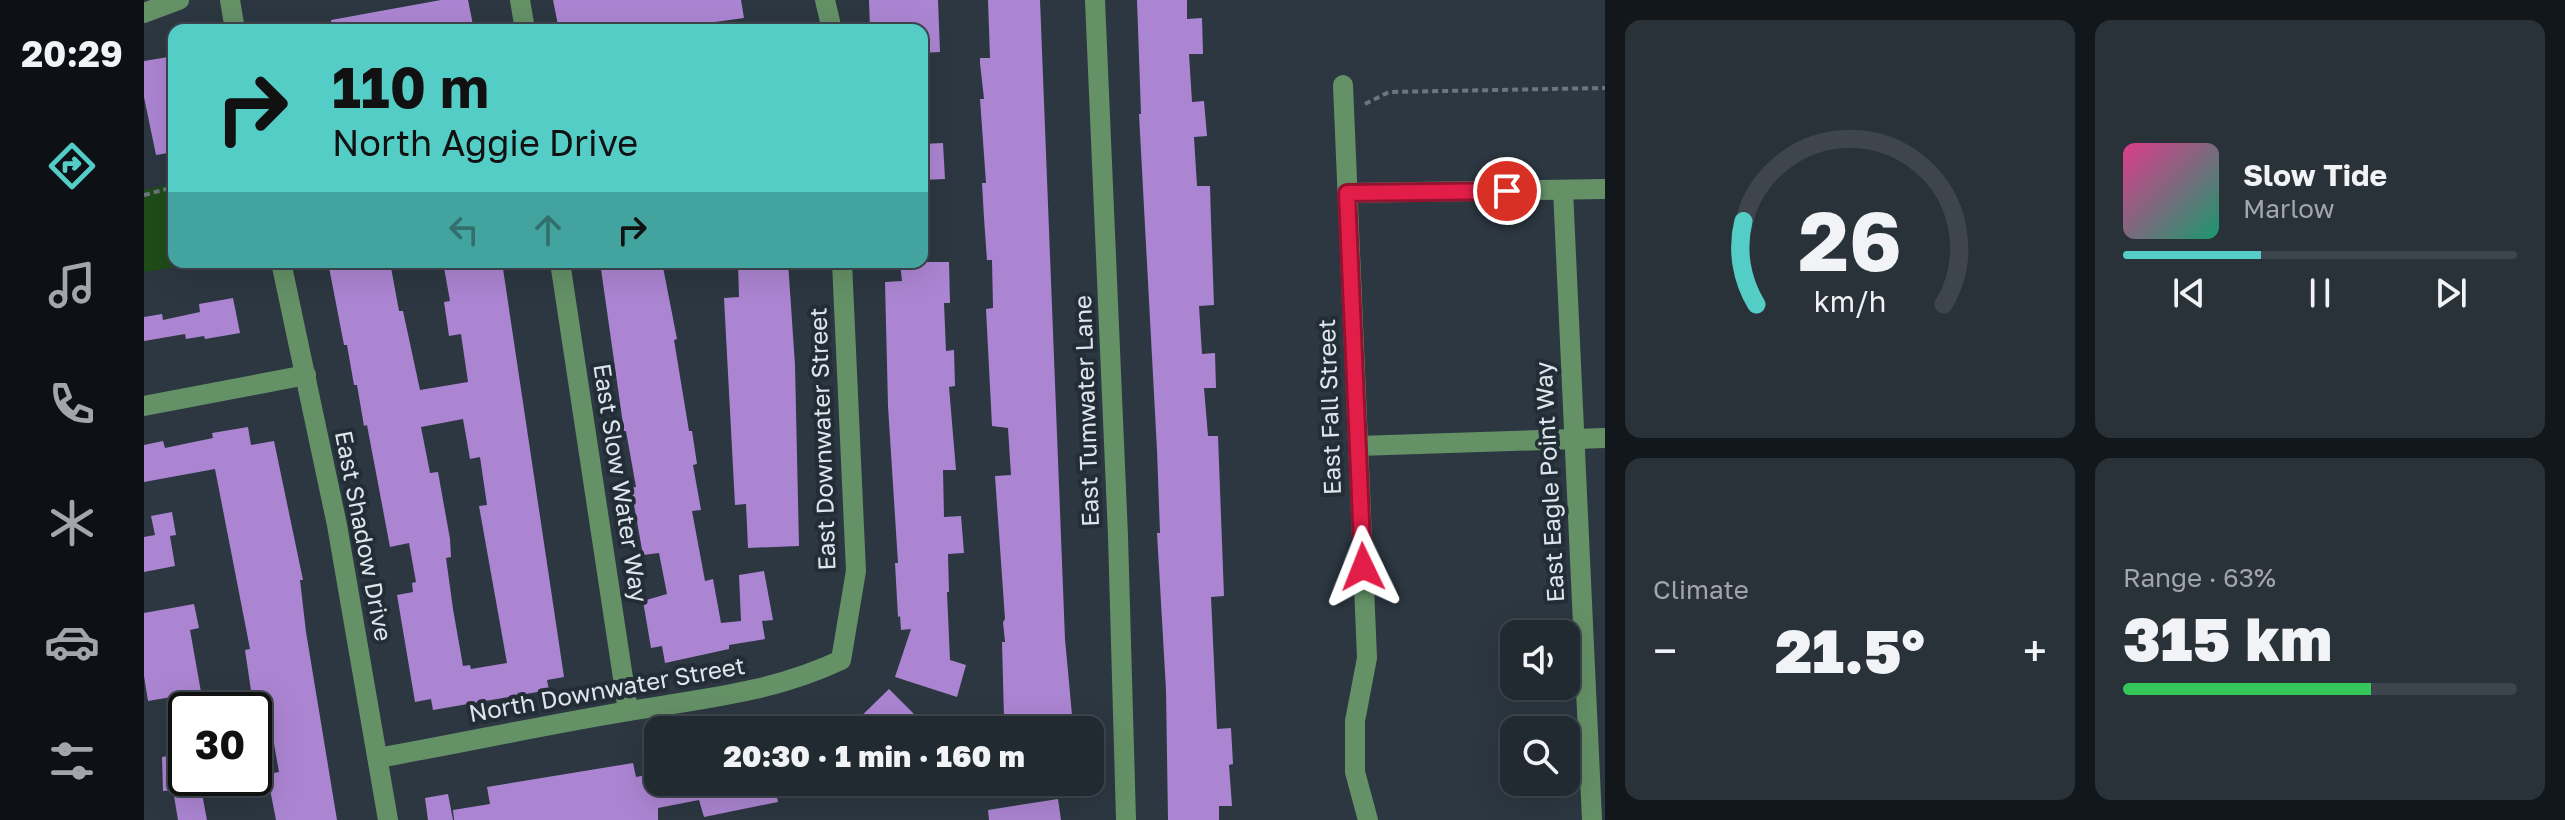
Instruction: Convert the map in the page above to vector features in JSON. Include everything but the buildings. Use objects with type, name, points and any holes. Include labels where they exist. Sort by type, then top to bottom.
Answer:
[{"type":"street","points":[[144,13],[179,0]]},
{"type":"street","points":[[230,0],[234,24]]},
{"type":"street","points":[[520,0],[524,24]]},
{"type":"street","points":[[825,0],[831,24]]},
{"type":"street","name":"East Tumwater Lane","points":[[1095,0],[1118,536],[1126,820]]},
{"type":"street","name":"East Fall Street","points":[[1343,85],[1367,658],[1355,721],[1355,772],[1368,820]]},
{"type":"street","points":[[1347,193],[1605,189]]},
{"type":"street","name":"East Eagle Point Way","points":[[1563,190],[1592,820]]},
{"type":"street","name":"East Shadow Drive","points":[[282,268],[337,525],[388,820]]},
{"type":"street","name":"East Slow Water Way","points":[[561,268],[628,711]]},
{"type":"street","name":"East Downwater Street","points":[[841,660],[856,571],[842,268]]},
{"type":"street","points":[[144,406],[306,375]]},
{"type":"street","points":[[1358,446],[1605,438]]},
{"type":"street","name":"North Downwater Street","points":[[378,758],[628,711],[741,694],[808,676],[841,660]]},
{"type":"path","points":[[1365,104],[1389,92],[1605,88]]},
{"type":"path","points":[[144,195],[168,189]]},
{"type":"green space","points":[[168,184],[169,268],[144,272],[144,190]]},
{"type":"route","points":[[1363,567],[1347,193],[1507,191]]}]
